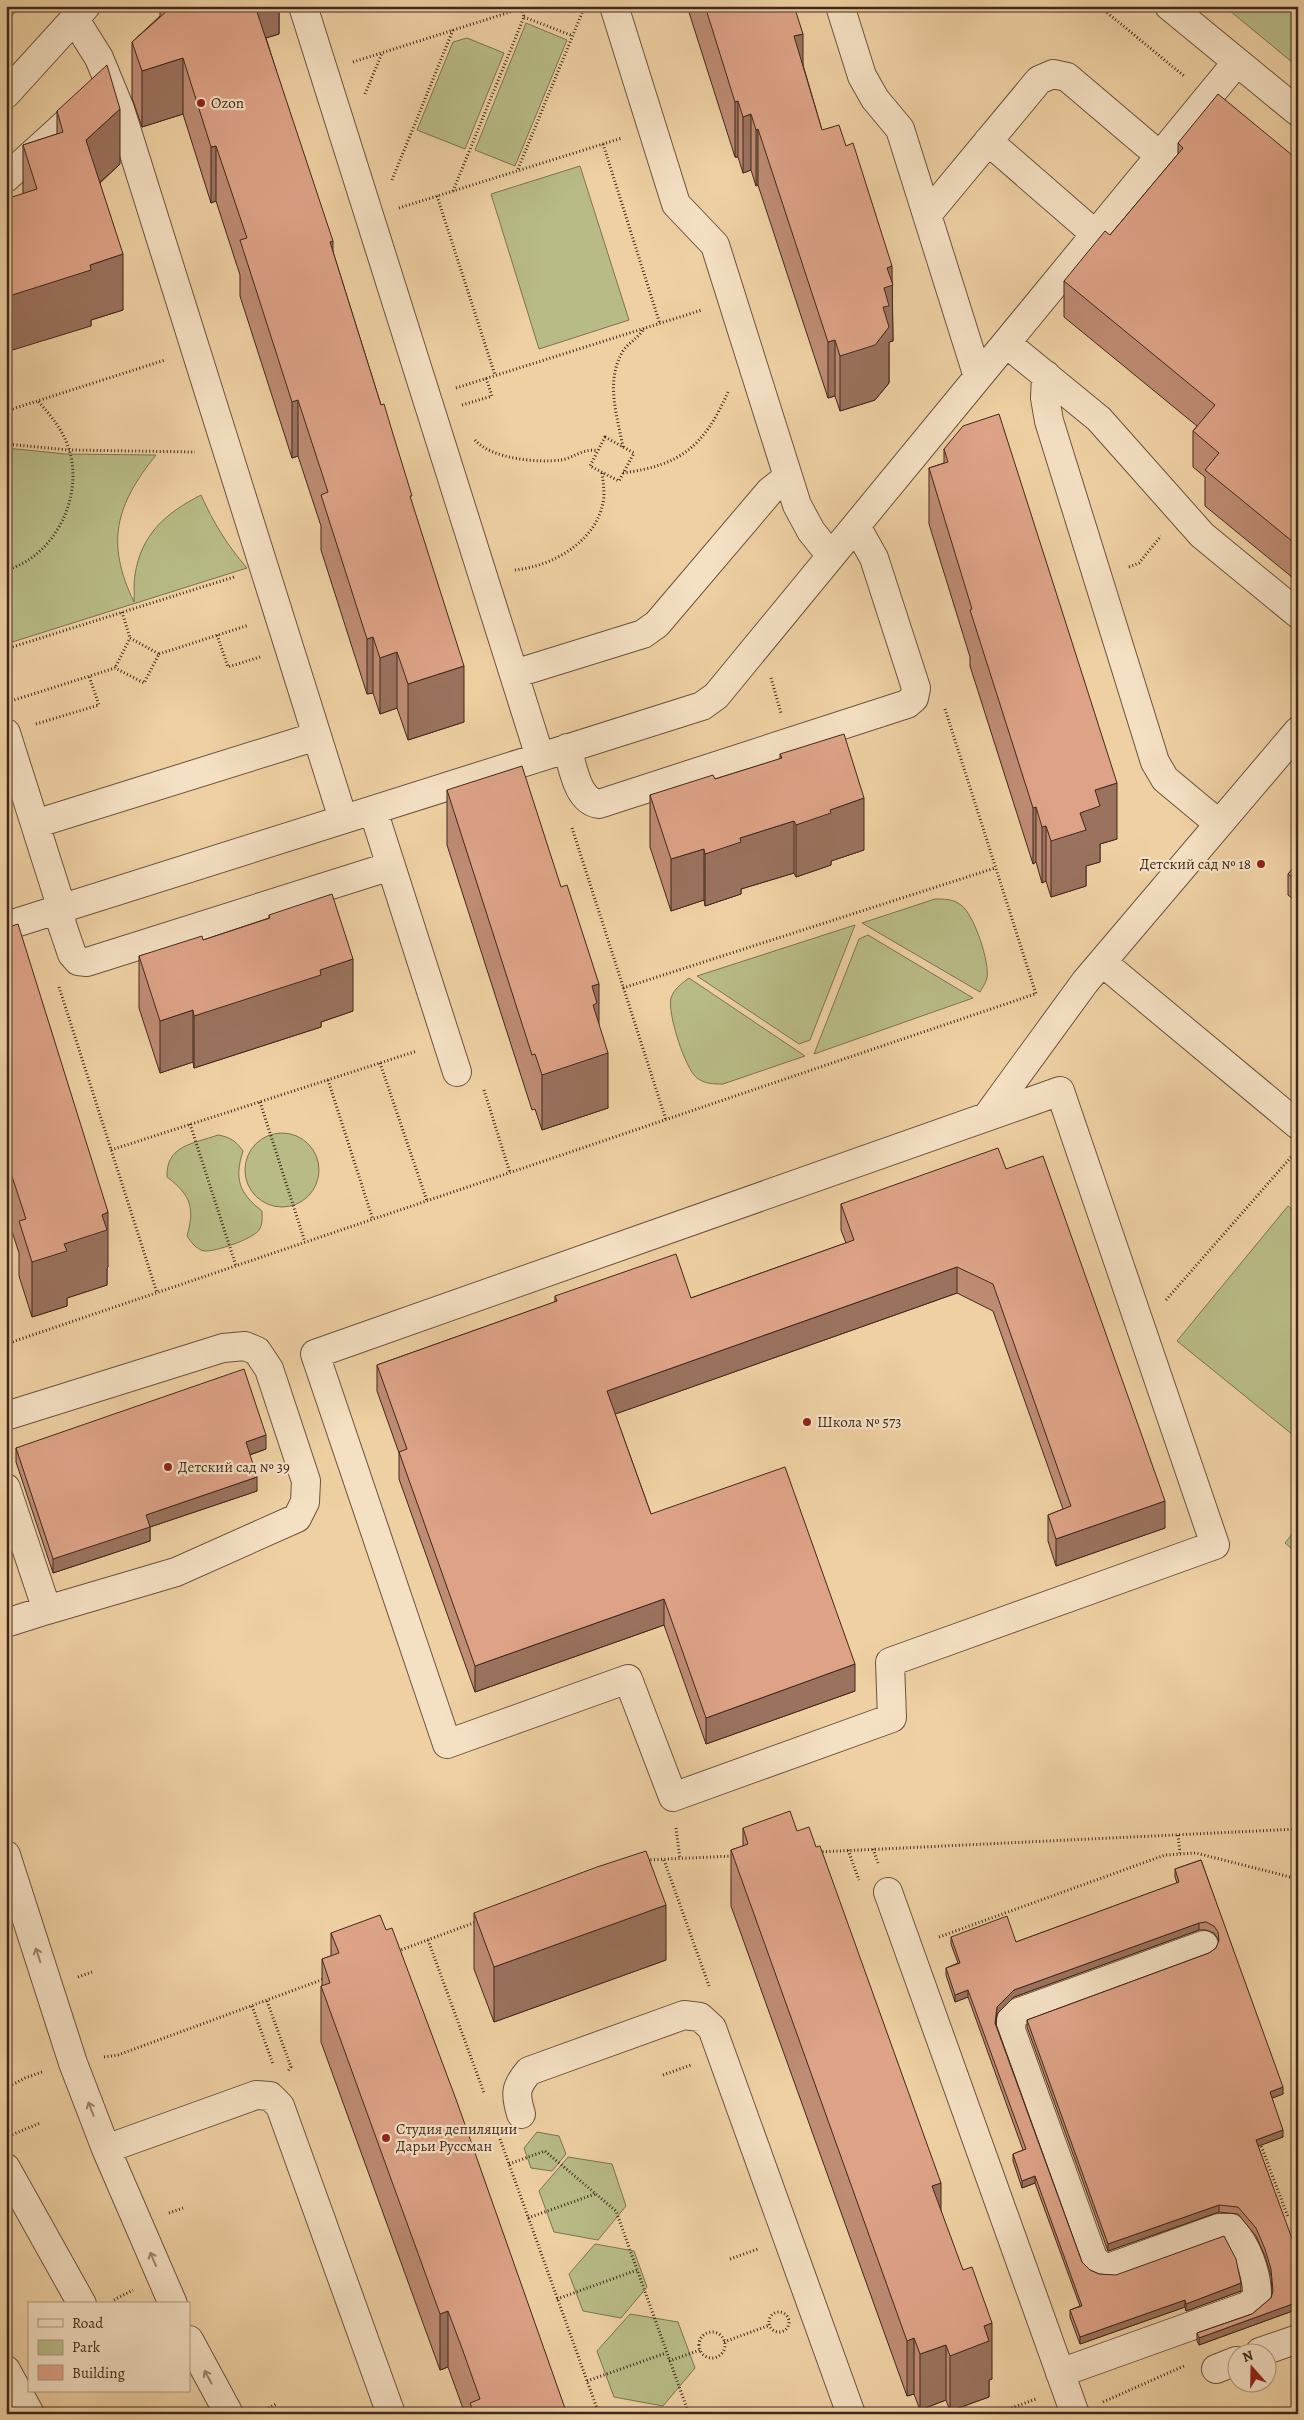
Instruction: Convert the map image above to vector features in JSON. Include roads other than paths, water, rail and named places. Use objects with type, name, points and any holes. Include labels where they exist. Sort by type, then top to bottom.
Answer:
[{"type":"street","points":[[303,6],[374,216],[429,406],[540,757]]},
{"type":"street","points":[[614,6],[676,204],[715,245],[797,505],[811,531],[831,556]]},
{"type":"street","points":[[840,6],[862,76],[875,99],[900,129],[978,377]]},
{"type":"street","points":[[1169,6],[1298,112]]},
{"type":"street","points":[[6,94],[80,12],[110,83],[196,350],[343,820]]},
{"type":"street","points":[[6,926],[702,706],[716,696],[1237,62]]},
{"type":"street","points":[[927,215],[1039,80],[1053,74],[1067,77],[1160,156]]},
{"type":"street","points":[[6,178],[110,83]]},
{"type":"street","points":[[988,141],[1095,234]]},
{"type":"street","points":[[1006,342],[1099,419],[1202,535],[1298,614]]},
{"type":"street","points":[[1046,375],[1045,398],[1049,420],[1155,762],[1165,779],[1219,824]]},
{"type":"street","points":[[514,674],[643,634],[657,624],[770,491],[788,477]]},
{"type":"street","points":[[568,748],[583,795],[590,802],[599,804],[907,704],[914,698],[916,688],[874,558],[856,526]]},
{"type":"street","points":[[988,1116],[1060,1091],[1215,1545],[890,1662],[892,1718],[673,1797],[628,1679],[447,1744],[315,1354],[988,1116],[1102,962],[1298,731]]},
{"type":"street","points":[[6,733],[35,824],[72,954],[78,961],[87,962],[391,866]]},
{"type":"street","points":[[35,824],[317,736]]},
{"type":"street","points":[[373,810],[457,1072]]},
{"type":"street","points":[[1102,962],[1298,1125]]},
{"type":"street","points":[[6,1416],[223,1348],[245,1346],[257,1351],[269,1370],[306,1482],[305,1502],[297,1518],[176,1572],[6,1623]]},
{"type":"street","points":[[6,1488],[47,1610]]},
{"type":"street","points":[[6,1855],[73,2063],[106,2149],[172,2302]]},
{"type":"street","points":[[888,1892],[1062,2381],[1084,2410]]},
{"type":"street","points":[[1062,2381],[1247,2306],[1257,2298],[1257,2284],[1241,2238],[1231,2228],[1219,2228],[1111,2267],[1101,2266],[1093,2258],[1010,2030],[1012,2020],[1019,2012],[1204,1945]]},
{"type":"street","points":[[522,2114],[516,2099],[518,2083],[529,2071],[684,2015],[700,2017],[712,2028],[851,2414]]},
{"type":"street","points":[[106,2149],[256,2095],[270,2096],[280,2106],[391,2414]]},
{"type":"street","points":[[6,2168],[81,2302]]},
{"type":"street","points":[[1276,2347],[1298,2339]]},
{"type":"street","points":[[190,2346],[229,2414]]},
{"type":"street","points":[[6,2370],[30,2414]]},
{"type":"place","name":"Ozon","points":[[201,103]]},
{"type":"place","name":"Детский сад № 18","points":[[1261,864]]},
{"type":"place","name":"Школа № 573","points":[[807,1422]]},
{"type":"place","name":"Детский сад № 39","points":[[168,1467]]},
{"type":"place","name":"Студия депиляции Дарьи Руссман","points":[[386,2138]]}]
